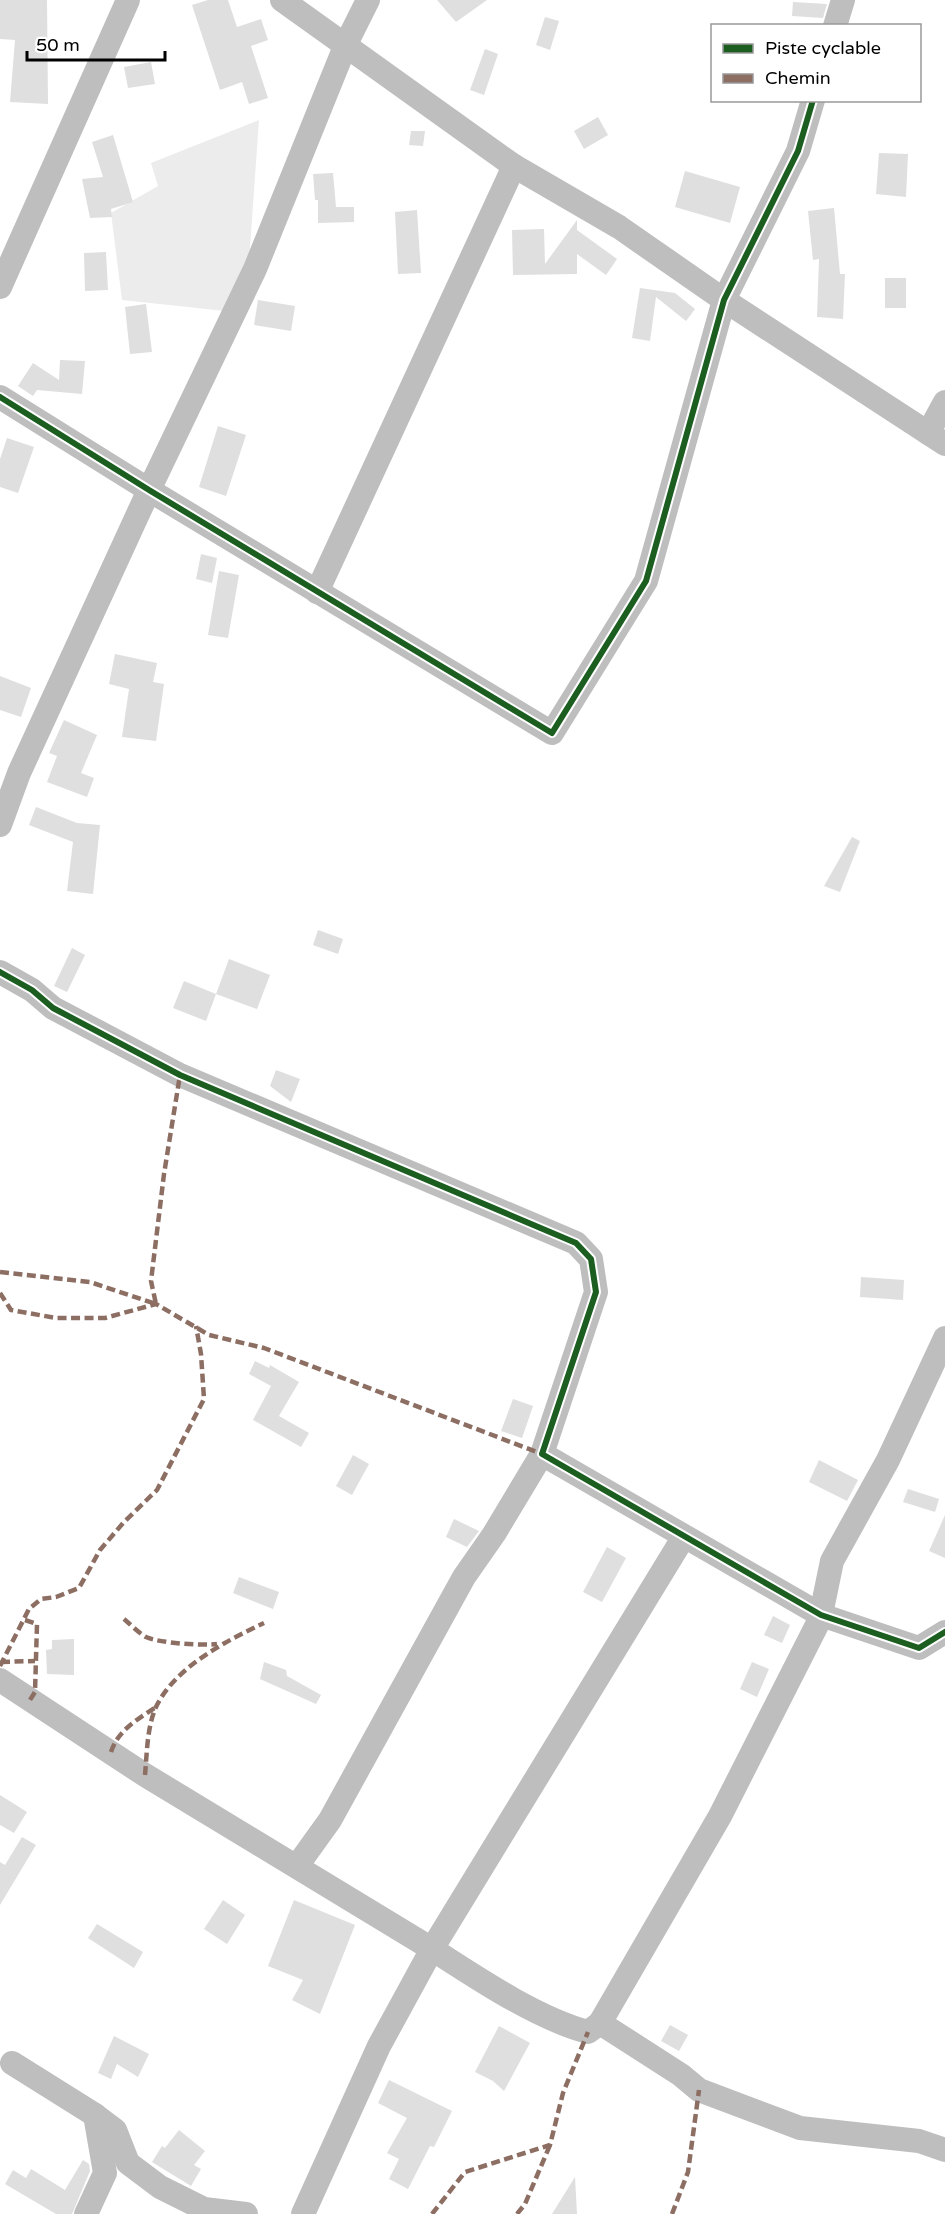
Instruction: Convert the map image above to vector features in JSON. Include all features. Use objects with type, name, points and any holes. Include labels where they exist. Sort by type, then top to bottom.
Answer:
[{"type":"street","points":[[0,287],[128,0]]},
{"type":"street","points":[[282,0],[514,166],[619,226],[724,300],[936,439],[945,402]]},
{"type":"street","points":[[0,825],[19,773],[149,490],[255,269],[346,44],[368,0]]},
{"type":"street","points":[[836,24],[843,0]]},
{"type":"street","points":[[0,396],[149,490],[552,733],[646,581],[724,300],[798,151],[812,102]]},
{"type":"street","points":[[317,592],[514,166]]},
{"type":"street","points":[[0,972],[32,990],[53,1008],[180,1075],[576,1243],[591,1259],[596,1292],[542,1454],[494,1534],[464,1577],[330,1820],[297,1866]]},
{"type":"street","points":[[0,1680],[145,1775],[432,1948],[488,1985],[571,2028],[588,2032],[600,2023],[720,1815],[821,1615],[832,1561],[888,1460],[945,1338]]},
{"type":"street","points":[[542,1454],[683,1538],[821,1615],[919,1648],[945,1632]]},
{"type":"street","points":[[303,2214],[379,2046],[432,1948],[683,1538]]},
{"type":"street","points":[[600,2023],[681,2075],[699,2090],[800,2128],[919,2140],[945,2150]]},
{"type":"street","points":[[12,2063],[115,2130],[128,2163],[160,2187],[204,2209],[246,2214]]},
{"type":"street","points":[[86,2214],[105,2173],[95,2115]]},
{"type":"shaded area","points":[[259,120],[249,262],[225,311],[122,300],[111,213],[158,186],[151,163]]},
{"type":"building","points":[[0,0],[47,0],[48,104],[10,102],[15,40],[0,39]]},
{"type":"building","points":[[208,0],[228,0],[237,27],[261,19],[268,40],[251,46],[268,98],[249,104],[242,82],[220,90],[192,5]]},
{"type":"building","points":[[437,0],[487,0],[456,22]]},
{"type":"building","points":[[793,2],[827,4],[823,18],[792,16]]},
{"type":"building","points":[[545,17],[559,21],[550,50],[536,45]]},
{"type":"building","points":[[485,49],[498,54],[484,95],[470,90]]},
{"type":"building","points":[[151,62],[155,84],[128,88],[124,67]]},
{"type":"building","points":[[598,117],[608,135],[584,149],[574,131]]},
{"type":"building","points":[[411,131],[425,131],[423,146],[409,145]]},
{"type":"building","points":[[113,135],[133,202],[111,209],[112,217],[90,218],[82,179],[103,177],[92,142]]},
{"type":"building","points":[[879,153],[908,154],[906,197],[876,194]]},
{"type":"building","points":[[685,171],[740,187],[730,223],[675,207]]},
{"type":"building","points":[[333,173],[336,207],[354,207],[354,222],[318,223],[318,200],[315,200],[313,174]]},
{"type":"building","points":[[834,208],[840,274],[845,274],[843,319],[817,317],[819,259],[813,260],[808,211]]},
{"type":"building","points":[[417,210],[421,273],[398,274],[395,212]]},
{"type":"building","points":[[577,220],[577,230],[617,259],[606,275],[577,254],[577,274],[513,275],[512,230],[544,229],[545,264]]},
{"type":"building","points":[[106,252],[108,290],[85,291],[84,253]]},
{"type":"building","points":[[885,278],[906,278],[906,308],[885,308]]},
{"type":"building","points":[[640,288],[675,293],[695,309],[686,321],[656,297],[650,341],[632,338]]},
{"type":"building","points":[[258,300],[295,306],[291,331],[254,325]]},
{"type":"building","points":[[146,304],[152,352],[130,354],[125,307]]},
{"type":"building","points":[[60,360],[85,361],[82,394],[37,390],[33,396],[18,386],[33,363],[59,380]]},
{"type":"building","points":[[218,426],[246,435],[226,496],[199,487]]},
{"type":"building","points":[[7,438],[34,447],[18,493],[0,487],[0,459]]},
{"type":"building","points":[[201,554],[217,558],[212,583],[196,579]]},
{"type":"building","points":[[219,571],[239,575],[228,638],[208,635]]},
{"type":"building","points":[[115,654],[157,663],[153,682],[164,684],[156,741],[122,737],[129,689],[109,684]]},
{"type":"building","points":[[0,676],[31,688],[21,717],[0,710]]},
{"type":"building","points":[[64,720],[97,735],[81,773],[94,778],[87,797],[47,782],[57,756],[49,753]]},
{"type":"building","points":[[36,807],[77,823],[100,825],[93,894],[67,891],[73,842],[29,825]]},
{"type":"building","points":[[852,837],[860,841],[840,892],[824,886]]},
{"type":"building","points":[[318,930],[343,939],[338,954],[313,945]]},
{"type":"building","points":[[72,948],[85,955],[67,992],[54,986]]},
{"type":"building","points":[[229,959],[270,975],[257,1009],[216,994]]},
{"type":"building","points":[[184,981],[216,994],[206,1021],[173,1008]]},
{"type":"building","points":[[276,1070],[300,1079],[291,1102],[270,1086]]},
{"type":"building","points":[[861,1277],[904,1280],[903,1300],[860,1297]]},
{"type":"building","points":[[255,1361],[269,1368],[270,1365],[299,1382],[279,1416],[309,1433],[301,1447],[253,1420],[271,1386],[249,1374]]},
{"type":"building","points":[[513,1399],[533,1406],[522,1438],[501,1431]]},
{"type":"building","points":[[353,1455],[369,1464],[352,1495],[336,1486]]},
{"type":"building","points":[[819,1460],[858,1480],[847,1501],[809,1482]]},
{"type":"building","points":[[908,1489],[939,1499],[935,1512],[903,1502]]},
{"type":"building","points":[[945,1515],[945,1558],[929,1551]]},
{"type":"building","points":[[454,1519],[479,1531],[467,1547],[446,1537]]},
{"type":"building","points":[[607,1547],[626,1558],[602,1602],[583,1592]]},
{"type":"building","points":[[239,1577],[279,1592],[273,1609],[233,1593]]},
{"type":"building","points":[[773,1616],[790,1625],[782,1643],[764,1635]]},
{"type":"building","points":[[74,1639],[74,1675],[47,1674],[46,1650],[52,1649],[52,1640]]},
{"type":"building","points":[[264,1662],[286,1670],[287,1676],[321,1695],[316,1704],[260,1679]]},
{"type":"building","points":[[752,1662],[769,1669],[757,1697],[740,1689]]},
{"type":"building","points":[[0,1795],[27,1812],[14,1833],[0,1825]]},
{"type":"building","points":[[22,1837],[36,1845],[0,1905],[0,1862],[5,1865]]},
{"type":"building","points":[[223,1900],[245,1915],[227,1944],[204,1929]]},
{"type":"building","points":[[294,1900],[355,1925],[320,2014],[292,2000],[303,1980],[268,1966]]},
{"type":"building","points":[[97,1924],[143,1952],[134,1968],[88,1938]]},
{"type":"building","points":[[670,2025],[688,2035],[679,2051],[661,2041]]},
{"type":"building","points":[[499,2026],[530,2043],[504,2091],[493,2081],[475,2072]]},
{"type":"building","points":[[114,2036],[149,2054],[138,2077],[117,2064],[111,2079],[98,2073]]},
{"type":"building","points":[[389,2080],[452,2111],[434,2147],[430,2146],[408,2189],[389,2179],[399,2159],[387,2153],[407,2118],[378,2103]]},
{"type":"building","points":[[179,2130],[205,2151],[194,2165],[201,2169],[191,2186],[152,2162],[162,2146],[165,2148]]},
{"type":"building","points":[[83,2160],[89,2164],[90,2171],[72,2214],[56,2214],[5,2184],[13,2170],[26,2178],[31,2169],[65,2190]]},
{"type":"building","points":[[575,2177],[577,2214],[552,2214]]},
{"type":"marked path","points":[[0,1272],[90,1282],[156,1304],[151,1281],[164,1174],[180,1075]]},
{"type":"marked path","points":[[0,1293],[11,1310],[56,1318],[105,1318],[156,1304],[209,1335],[264,1348],[542,1454]]},
{"type":"marked path","points":[[0,1666],[29,1609],[41,1599],[56,1597],[79,1588],[100,1550],[124,1522],[157,1490],[204,1399],[201,1354],[196,1326]]},
{"type":"marked path","points":[[124,1619],[143,1635],[152,1639],[202,1645],[217,1644]]},
{"type":"marked path","points":[[25,1620],[37,1624],[35,1692],[30,1700]]},
{"type":"marked path","points":[[145,1775],[151,1723],[156,1707],[165,1693],[176,1680],[203,1657],[264,1623]]},
{"type":"marked path","points":[[1,1662],[35,1661]]},
{"type":"marked path","points":[[111,1752],[118,1737],[156,1707]]},
{"type":"marked path","points":[[432,2214],[465,2172],[550,2145],[563,2093],[588,2032]]},
{"type":"marked path","points":[[672,2214],[688,2172],[699,2090]]},
{"type":"marked path","points":[[517,2214],[525,2204],[550,2145]]},
{"type":"cycle path","points":[[0,397],[149,490],[552,733],[646,581],[724,300],[798,151],[812,102]]},
{"type":"cycle path","points":[[0,972],[32,990],[53,1008],[180,1075],[576,1243],[591,1259],[596,1292],[542,1454],[821,1615],[919,1648],[945,1632]]}]
